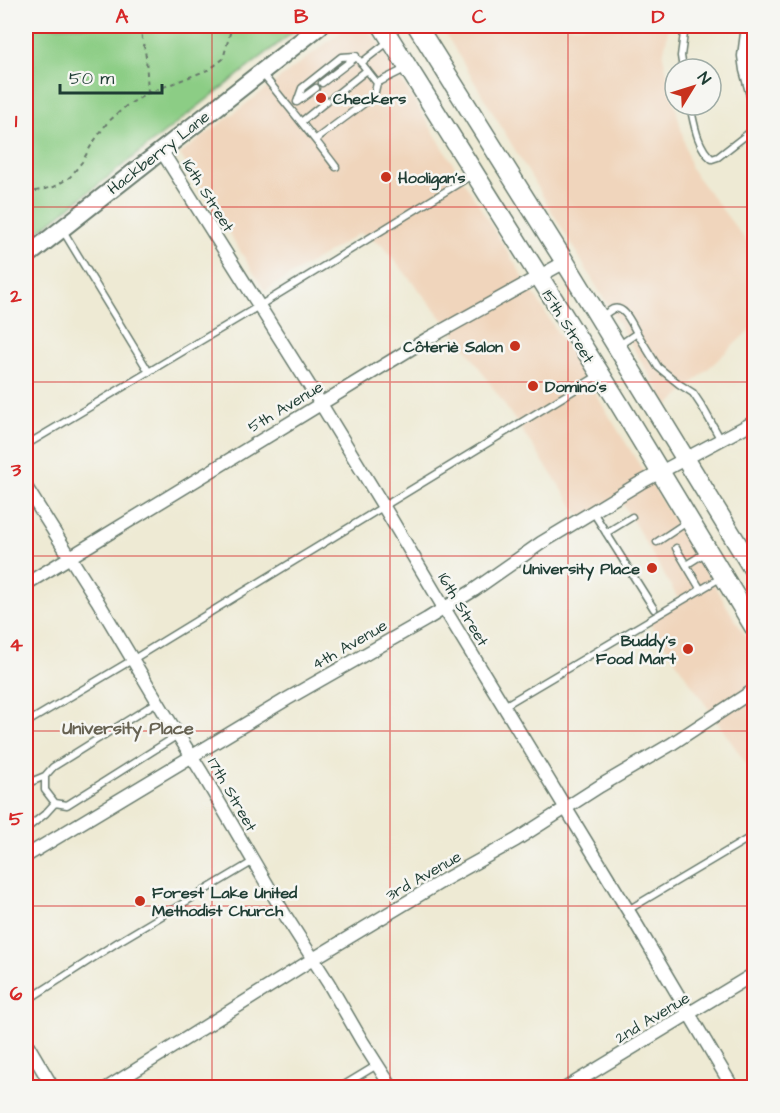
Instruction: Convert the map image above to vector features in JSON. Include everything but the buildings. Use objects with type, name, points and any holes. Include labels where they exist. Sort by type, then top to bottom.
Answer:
[{"type":"main road","name":"Hackberry Lane","points":[[26,257],[320,26]]},
{"type":"main road","name":"15th Street","points":[[417,26],[600,318],[754,571]]},
{"type":"main road","name":"15th Street","points":[[387,32],[754,627]]},
{"type":"street","points":[[748,26],[744,56],[754,99]]},
{"type":"street","name":"16th Street","points":[[161,150],[384,507],[733,1088]]},
{"type":"street","name":"5th Avenue","points":[[26,584],[427,339],[565,262]]},
{"type":"street","name":"4th Avenue","points":[[26,856],[287,699],[427,620],[542,543],[660,472],[754,422]]},
{"type":"street","name":"17th Street","points":[[26,487],[192,756],[392,1088]]},
{"type":"street","name":"3rd Avenue","points":[[107,1088],[313,959],[444,880],[516,840],[754,690]]},
{"type":"street","name":"2nd Avenue","points":[[566,1088],[754,974]]},
{"type":"street","points":[[26,1042],[53,1088]]},
{"type":"lane","points":[[681,57],[685,26]]},
{"type":"lane","points":[[361,63],[387,32]]},
{"type":"lane","points":[[297,102],[302,88],[341,57],[356,57]]},
{"type":"lane","points":[[356,57],[377,83]]},
{"type":"lane","points":[[322,82],[356,57]]},
{"type":"lane","points":[[316,139],[374,96],[377,83],[408,67]]},
{"type":"lane","points":[[301,122],[367,70]]},
{"type":"lane","points":[[261,71],[336,167]]},
{"type":"lane","points":[[289,108],[316,88]]},
{"type":"lane","points":[[693,117],[696,132],[707,155],[712,159],[718,157],[754,129]]},
{"type":"lane","points":[[26,445],[260,306],[475,174]]},
{"type":"lane","points":[[62,228],[149,372]]},
{"type":"lane","points":[[600,318],[615,308],[624,311],[658,367],[693,393],[721,440]]},
{"type":"lane","points":[[617,346],[637,333]]},
{"type":"lane","points":[[26,723],[600,375]]},
{"type":"lane","points":[[593,512],[654,609]]},
{"type":"lane","points":[[606,533],[633,517]]},
{"type":"lane","points":[[657,542],[690,520]]},
{"type":"lane","points":[[676,548],[701,590]]},
{"type":"lane","points":[[686,565],[708,551]]},
{"type":"lane","points":[[503,706],[724,576]]},
{"type":"lane","points":[[26,784],[45,776],[53,767],[158,702]]},
{"type":"lane","points":[[45,776],[45,790],[55,803],[67,805],[178,735]]},
{"type":"lane","points":[[26,828],[45,814],[55,803]]},
{"type":"lane","points":[[628,910],[754,835]]},
{"type":"lane","points":[[26,1001],[118,942],[254,861]]},
{"type":"lane","points":[[339,1088],[377,1065]]},
{"type":"path","points":[[141,26],[146,56],[148,93]]},
{"type":"path","points":[[26,191],[54,187],[70,177],[107,123],[126,106],[148,93],[210,69],[223,59],[232,26]]},
{"type":"shaded area","points":[[349,26],[363,26],[376,39],[754,650],[754,775],[648,621],[680,602],[619,497],[582,519],[464,345],[383,246],[360,233],[265,291],[180,154]]},
{"type":"shaded area","points":[[441,26],[669,26],[663,56],[663,117],[678,117],[691,169],[754,251],[754,326],[668,406]]},
{"type":"green space","points":[[26,26],[301,26],[26,241]]},
{"type":"place","name":"Checkers","points":[[321,98]]},
{"type":"place","name":"Hooligan's","points":[[386,177]]},
{"type":"place","name":"Côteriè Salon","points":[[515,346]]},
{"type":"place","name":"Domino's","points":[[533,386]]},
{"type":"place","name":"University Place","points":[[652,568]]},
{"type":"place","name":"Buddy's Food Mart","points":[[688,649]]},
{"type":"place","name":"Forest Lake United Methodist Church","points":[[140,901]]},
{"type":"district","name":"University Place","points":[[128,728]]}]
